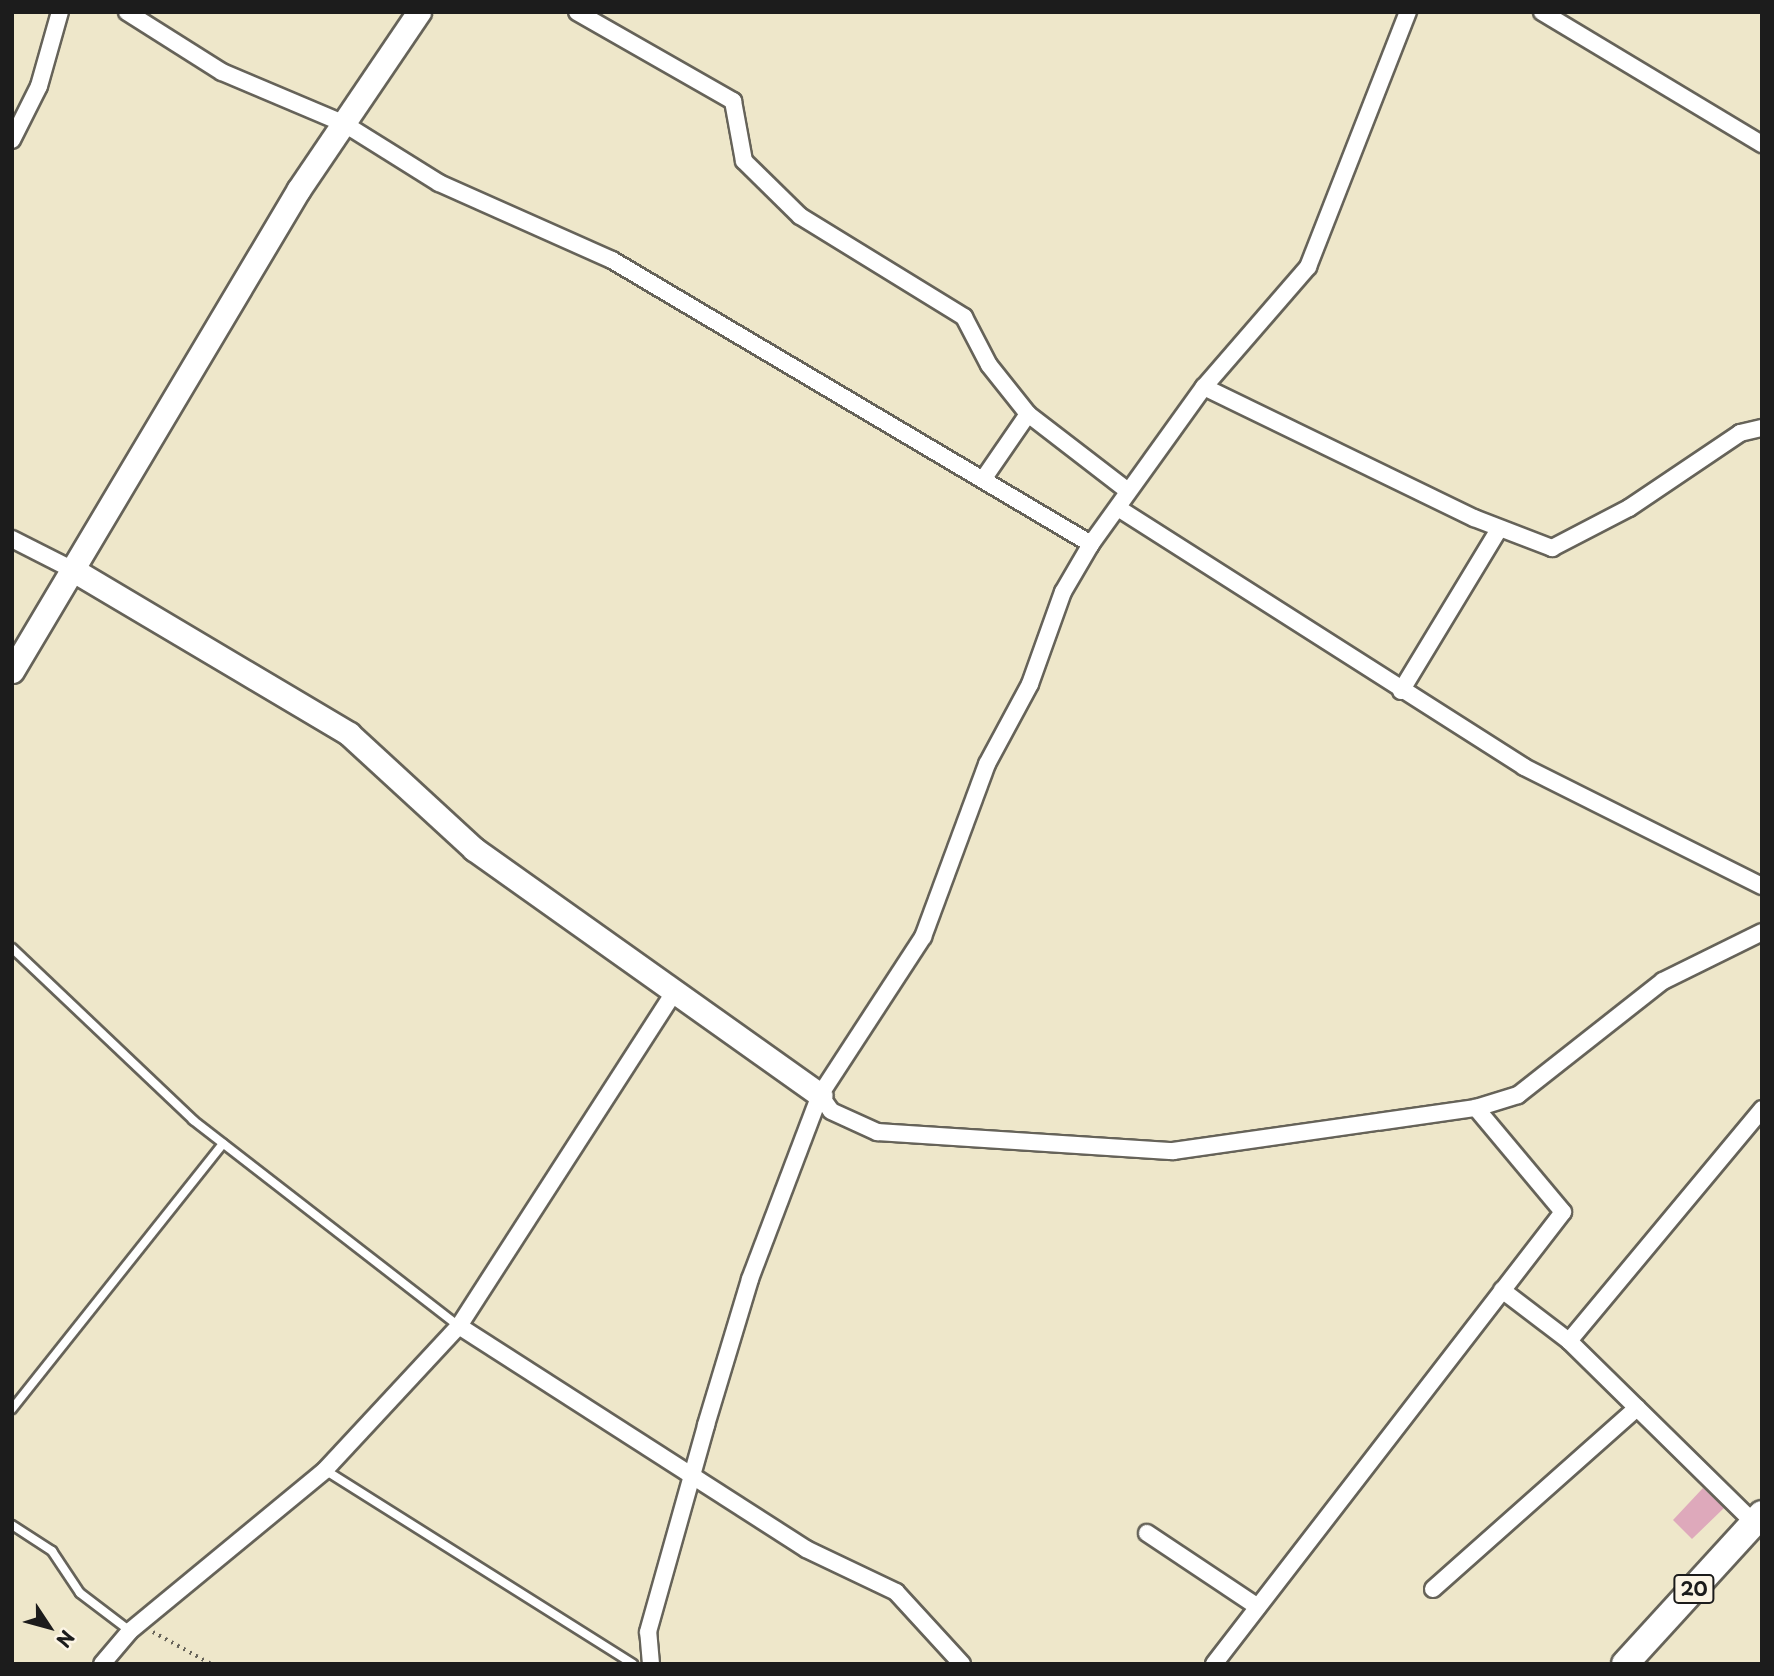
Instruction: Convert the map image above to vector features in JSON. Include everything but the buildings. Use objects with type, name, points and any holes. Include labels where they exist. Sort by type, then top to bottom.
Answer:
[{"type":"main road","name":"20","points":[[1625,1664],[1758,1519]]},
{"type":"street","points":[[12,140],[39,86],[60,12]]},
{"type":"street","points":[[127,12],[222,72],[343,123],[439,183],[612,260],[984,478],[1091,544]]},
{"type":"street","points":[[12,671],[75,571],[343,123],[419,12]]},
{"type":"street","points":[[577,12],[733,101],[744,161],[800,216],[964,317],[989,365],[1028,414],[1128,491]]},
{"type":"street","points":[[651,1664],[648,1632],[750,1279],[820,1095],[923,937],[987,764],[1030,684],[1063,592],[1091,544],[1204,387],[1308,267],[1408,12]]},
{"type":"street","points":[[1542,12],[1762,144]]},
{"type":"street","points":[[1204,387],[1499,529],[1552,548],[1629,508],[1740,433],[1762,428]]},
{"type":"street","points":[[984,478],[1028,414]]},
{"type":"street","points":[[1118,508],[1524,767],[1762,886]]},
{"type":"street","points":[[1401,691],[1499,529]]},
{"type":"street","points":[[12,539],[75,571],[349,734],[474,849],[820,1095],[831,1111],[877,1132],[1173,1151],[1476,1108],[1518,1095],[1664,981],[1762,932]]},
{"type":"street","points":[[102,1664],[135,1628],[325,1470],[459,1326],[674,992]]},
{"type":"street","points":[[1214,1664],[1563,1212],[1476,1108]]},
{"type":"street","points":[[1569,1341],[1762,1109]]},
{"type":"street","points":[[1502,1290],[1569,1341],[1637,1408],[1758,1519]]},
{"type":"street","points":[[459,1326],[806,1549],[896,1592],[962,1664]]},
{"type":"street","points":[[1433,1589],[1637,1408]]},
{"type":"street","points":[[1147,1533],[1258,1607]]},
{"type":"lane","points":[[12,948],[223,1144],[459,1326]]},
{"type":"lane","points":[[12,1409],[223,1144]]},
{"type":"lane","points":[[325,1470],[633,1664]]},
{"type":"lane","points":[[12,1525],[52,1551],[80,1593],[135,1628]]},
{"type":"path","points":[[135,1628],[211,1664]]}]
